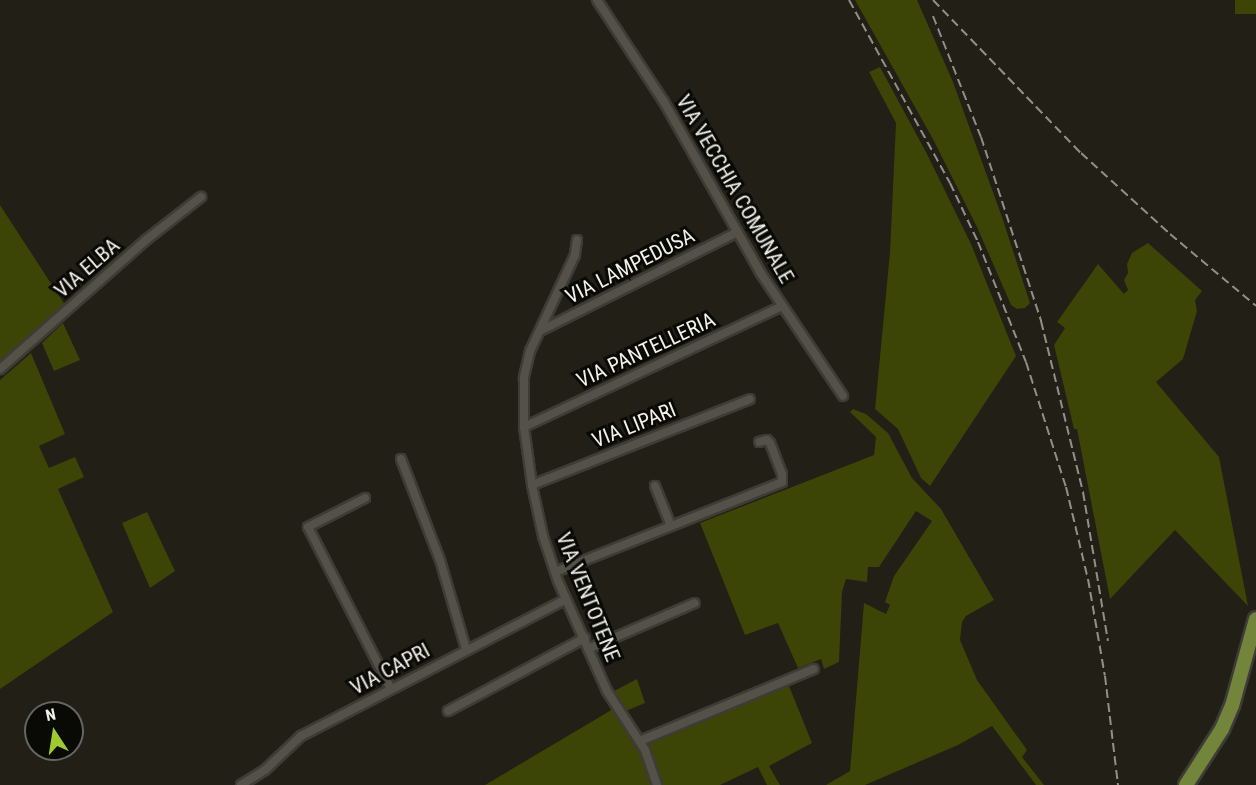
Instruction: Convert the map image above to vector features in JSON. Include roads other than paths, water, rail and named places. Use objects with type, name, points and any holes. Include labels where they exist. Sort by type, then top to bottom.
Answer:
[{"type":"main road","points":[[1186,785],[1222,729],[1232,706],[1256,619]]},
{"type":"street","name":"VIA VECCHIA COMUNALE","points":[[597,0],[664,102],[736,232],[782,306],[843,396]]},
{"type":"street","name":"VIA ELBA","points":[[0,369],[146,240],[201,197]]},
{"type":"street","name":"VIA LAMPEDUSA","points":[[540,331],[736,232]]},
{"type":"street","name":"VIA VENTOTENE","points":[[577,240],[575,255],[530,351],[524,378],[524,427],[532,485],[543,537],[566,599],[607,691],[639,741],[651,765],[657,785]]},
{"type":"street","name":"VIA PANTELLERIA","points":[[524,427],[782,306]]},
{"type":"street","name":"VIA LIPARI","points":[[532,485],[750,399]]},
{"type":"street","points":[[555,572],[782,482],[770,443],[767,440],[759,442]]},
{"type":"street","points":[[401,459],[440,560],[466,649]]},
{"type":"street","points":[[655,486],[671,526]]},
{"type":"street","points":[[365,498],[308,527],[391,688]]},
{"type":"street","name":"VIA CAPRI","points":[[241,785],[274,763],[301,736],[566,599]]},
{"type":"street","points":[[588,649],[695,603]]},
{"type":"street","points":[[448,711],[585,638]]},
{"type":"street","points":[[639,741],[814,669]]},
{"type":"railway","points":[[849,0],[950,183],[978,242],[1026,362],[1066,487],[1088,579],[1105,676],[1118,785]]},
{"type":"railway","points":[[933,0],[1081,153],[1170,234],[1256,306]]},
{"type":"railway","points":[[933,16],[981,137],[1041,321],[1083,492],[1108,641]]}]
